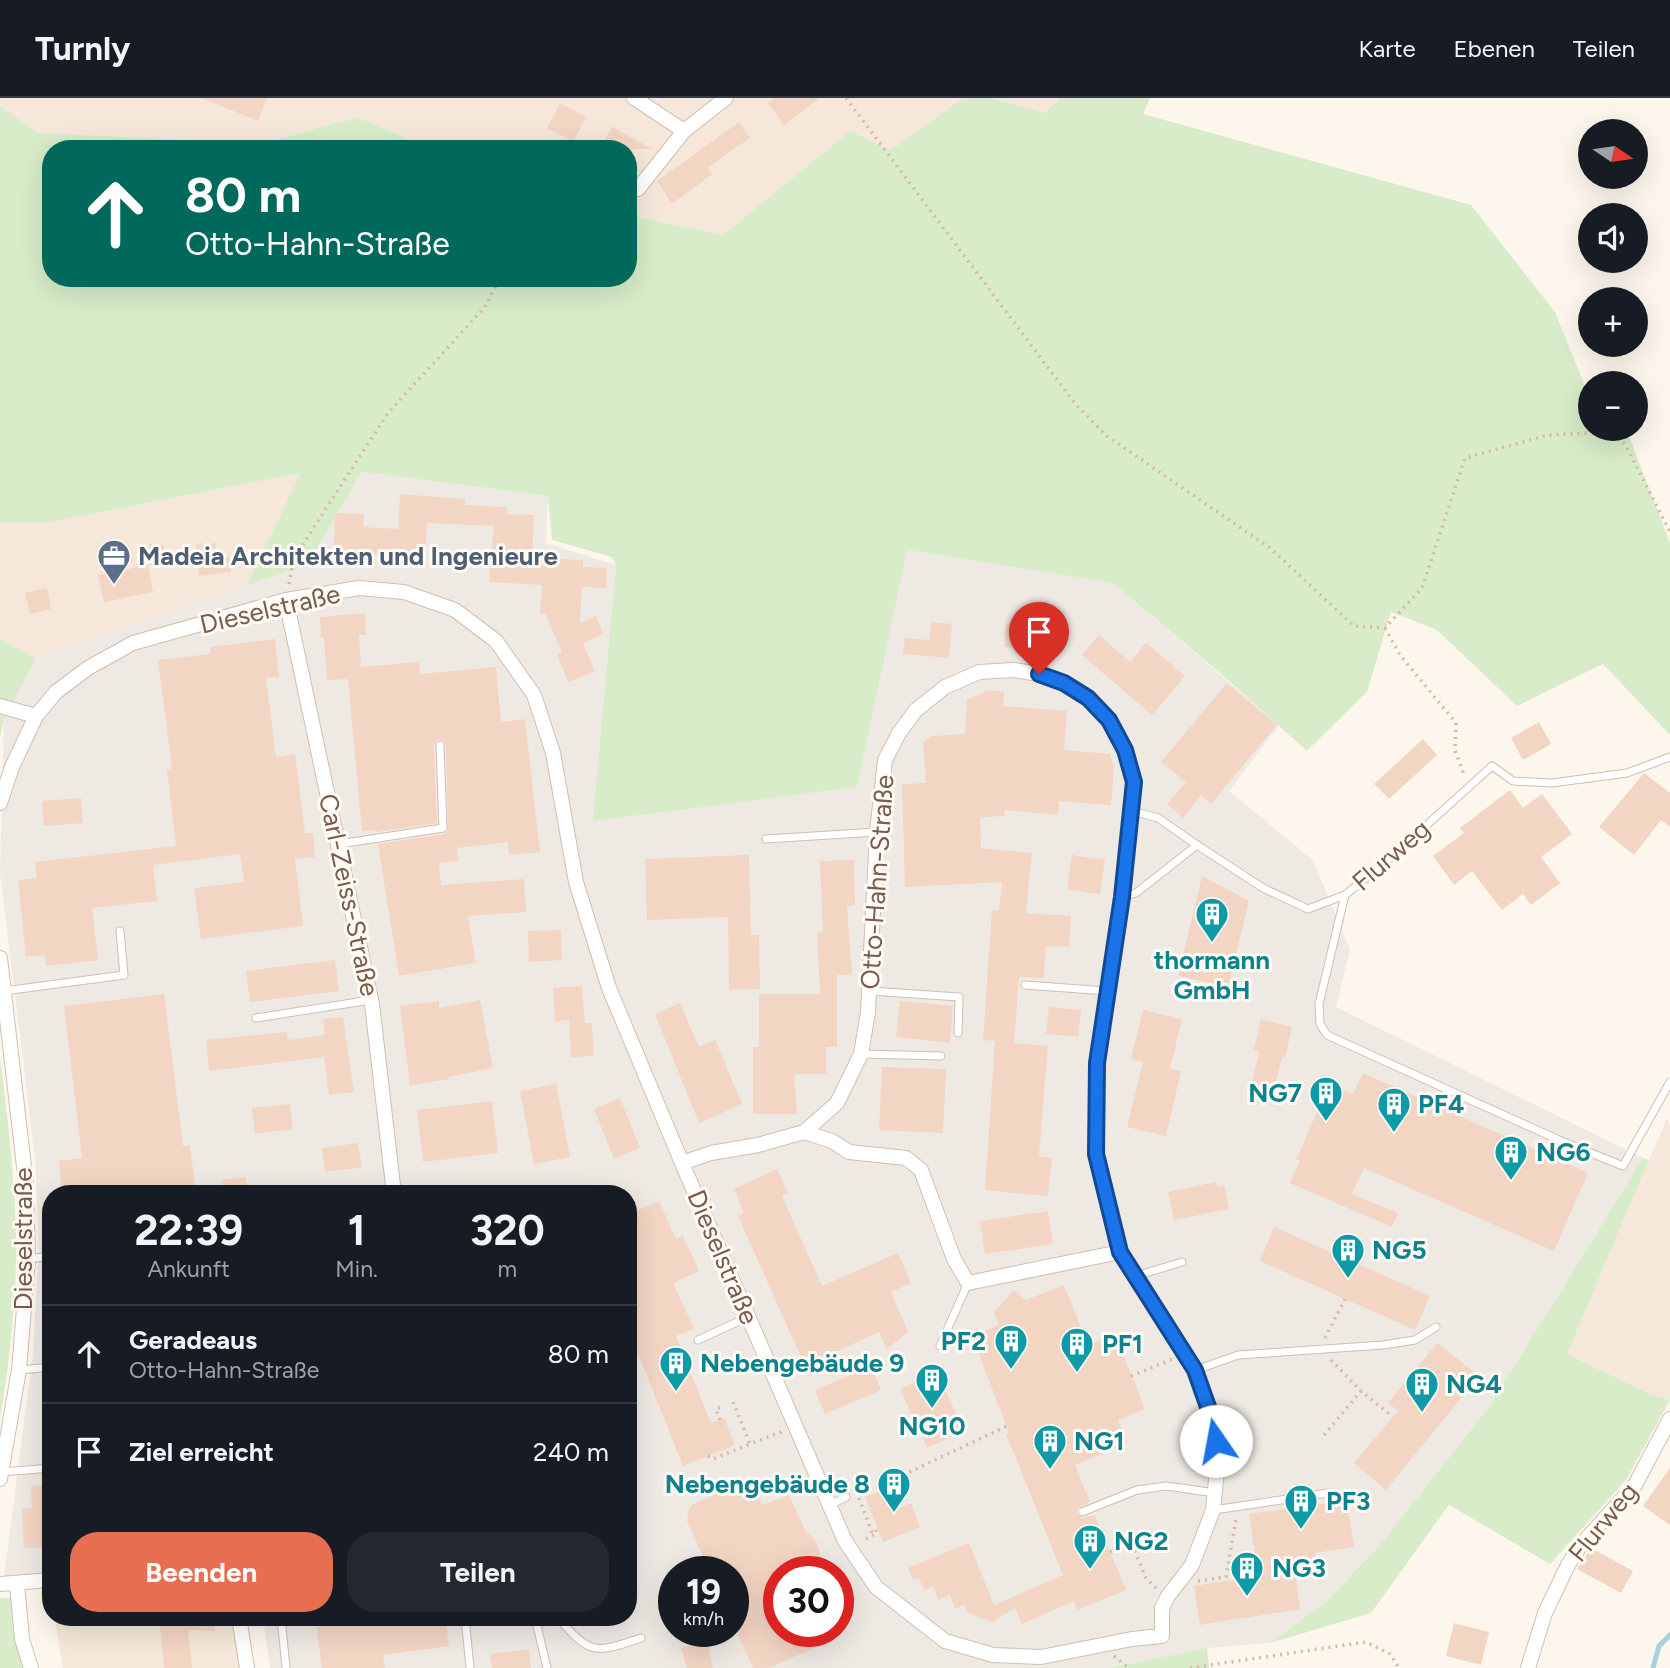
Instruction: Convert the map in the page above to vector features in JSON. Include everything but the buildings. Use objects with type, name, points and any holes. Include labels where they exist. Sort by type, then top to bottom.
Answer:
[{"type":"street","points":[[634,98],[684,131]]},
{"type":"street","points":[[638,190],[684,131],[726,98]]},
{"type":"street","name":"Dieselstraße","points":[[0,803],[12,767],[36,716],[56,692],[88,668],[133,643],[286,600],[359,589],[404,592],[455,610],[496,641],[534,695],[553,753],[576,882],[605,975],[682,1163],[845,1541],[876,1587],[945,1641],[993,1655],[1041,1657],[1161,1636],[1162,1608],[1192,1565],[1213,1510],[1218,1460],[1213,1421],[1195,1370],[1120,1252]]},
{"type":"street","name":"Carl-Zeiss-Straße","points":[[286,600],[371,1000],[393,1185]]},
{"type":"street","name":"Otto-Hahn-Straße","points":[[682,1163],[711,1153],[758,1145],[804,1132],[837,1103],[861,1054],[869,991],[877,832],[885,760],[899,733],[916,710],[945,687],[979,672],[1013,670],[1039,674],[1064,683],[1088,698],[1109,720],[1125,750],[1134,782],[1122,897],[1097,1063],[1096,1154],[1120,1252]]},
{"type":"street","points":[[0,706],[36,716]]},
{"type":"street","name":"Dieselstraße","points":[[0,958],[26,1184],[28,1259],[19,1370],[1,1476]]},
{"type":"street","points":[[804,1132],[832,1141],[849,1152],[906,1158],[921,1170],[954,1259],[968,1283],[1120,1252]]},
{"type":"street","name":"Flurweg","points":[[1528,1668],[1545,1614],[1568,1565],[1580,1546],[1635,1485],[1670,1419]]},
{"type":"street","points":[[0,1584],[42,1581]]},
{"type":"street","points":[[17,1584],[22,1639],[31,1668]]},
{"type":"street","points":[[240,1626],[247,1668]]},
{"type":"lane","points":[[339,844],[443,828],[440,745]]},
{"type":"lane","name":"Flurweg","points":[[1198,845],[1263,888],[1308,909],[1345,895],[1492,766],[1513,780],[1552,783],[1627,773],[1670,757]]},
{"type":"lane","points":[[1122,897],[1136,893],[1198,845],[1158,818],[1132,811]]},
{"type":"lane","points":[[766,839],[877,832]]},
{"type":"lane","points":[[1345,895],[1319,1004],[1320,1024],[1327,1035],[1559,1140],[1623,1166],[1670,1082]]},
{"type":"lane","points":[[3,991],[124,975],[120,931]]},
{"type":"lane","points":[[1025,985],[1108,991]]},
{"type":"lane","points":[[869,991],[959,997],[958,1033]]},
{"type":"lane","points":[[256,1018],[371,1000]]},
{"type":"lane","points":[[861,1054],[940,1056]]},
{"type":"lane","points":[[28,1259],[42,1257]]},
{"type":"lane","points":[[1134,1277],[1182,1262]]},
{"type":"lane","points":[[940,1346],[968,1283]]},
{"type":"lane","points":[[698,1340],[748,1317]]},
{"type":"lane","points":[[1195,1370],[1238,1355],[1415,1340],[1436,1327]]},
{"type":"lane","points":[[19,1370],[42,1368]]},
{"type":"lane","points":[[1,1476],[42,1469]]},
{"type":"lane","points":[[1082,1512],[1136,1490],[1166,1486],[1216,1493]]},
{"type":"lane","points":[[1213,1510],[1328,1493]]},
{"type":"lane","points":[[830,1505],[846,1497]]},
{"type":"lane","points":[[282,1626],[286,1668]]},
{"type":"lane","points":[[466,1626],[470,1668]]},
{"type":"lane","points":[[537,1626],[547,1668]]},
{"type":"lane","points":[[565,1626],[585,1645],[595,1649],[605,1650],[641,1638]]},
{"type":"path","points":[[846,98],[1076,405],[1107,436],[1270,548],[1354,626],[1385,628]]},
{"type":"path","points":[[286,600],[294,558],[388,413],[484,309],[495,287]]},
{"type":"path","points":[[1385,628],[1422,587],[1465,458],[1548,435],[1609,432],[1625,444],[1670,532]]},
{"type":"path","points":[[1385,628],[1400,655],[1456,723],[1455,750],[1468,788]]},
{"type":"path","points":[[1345,1299],[1319,1349],[1393,1417]]},
{"type":"path","points":[[1132,1376],[1185,1354]]},
{"type":"path","points":[[1324,1435],[1362,1391]]},
{"type":"path","points":[[733,1402],[750,1444]]},
{"type":"path","points":[[720,1420],[716,1409],[724,1406]]},
{"type":"path","points":[[708,1456],[713,1459],[796,1426]]},
{"type":"path","points":[[903,1475],[1007,1426]]},
{"type":"path","points":[[857,1493],[873,1535]]},
{"type":"path","points":[[1192,1582],[1226,1577],[1238,1507]]},
{"type":"path","points":[[866,1539],[877,1533],[876,1530]]},
{"type":"path","points":[[1110,1552],[1130,1540],[1146,1578],[1156,1588]]},
{"type":"path","points":[[1190,1668],[1366,1642],[1390,1654],[1399,1668]]},
{"type":"shaded area","points":[[0,98],[963,98],[891,150],[850,131],[723,235],[637,217],[637,140],[410,140],[358,117],[275,140],[196,140],[39,133],[0,106]]},
{"type":"shaded area","points":[[991,98],[1060,98],[1045,113]]},
{"type":"shaded area","points":[[362,472],[548,496],[546,543],[616,565],[594,820],[857,787],[906,550],[1113,583],[1279,725],[1229,791],[1313,860],[1350,949],[1336,1007],[1643,1158],[1489,1407],[1379,1546],[1328,1600],[1270,1643],[1207,1648],[1109,1668],[270,1668],[264,1626],[637,1626],[637,1185],[42,1185],[42,1572],[4,1577],[33,1352],[39,1248],[35,1157],[0,873],[4,720],[36,658],[307,565]]},
{"type":"shaded area","points":[[302,473],[246,586],[36,658],[0,639],[0,523],[45,523]]},
{"type":"shaded area","points":[[1667,1118],[1670,1125],[1670,1400],[1650,1394],[1567,1354]]},
{"type":"shaded area","points":[[56,1626],[235,1626],[241,1668],[63,1668]]},
{"type":"green space","points":[[963,98],[991,98],[1045,113],[1060,98],[1150,98],[1143,114],[1471,205],[1555,312],[1579,371],[1578,441],[1631,441],[1670,543],[1670,735],[1603,664],[1517,706],[1437,630],[1391,612],[1367,692],[1307,751],[1113,583],[907,550],[857,787],[593,821],[616,565],[612,557],[552,540],[548,496],[362,472],[307,565],[246,586],[301,473],[45,523],[0,523],[0,106],[39,133],[196,140],[42,140],[42,287],[637,287],[637,217],[723,235],[850,131],[891,150]]},
{"type":"green space","points":[[358,117],[410,140],[275,140]]},
{"type":"green space","points":[[0,639],[36,658],[4,720],[0,737]]},
{"type":"green space","points":[[0,1058],[13,1178],[16,1250],[15,1293],[0,1419]]},
{"type":"green space","points":[[1643,1158],[1649,1160],[1567,1354],[1650,1394],[1670,1400],[1626,1480],[1550,1564],[1449,1505],[1371,1613],[1270,1643],[1328,1600],[1379,1546],[1489,1407]]},
{"type":"green space","points":[[0,1598],[14,1598],[17,1645],[24,1668],[0,1668]]},
{"type":"green space","points":[[1207,1648],[1209,1668],[1109,1668]]},
{"type":"waterway","points":[[1653,1668],[1659,1646],[1670,1635]]},
{"type":"place","name":"Madeia Architekten und Ingenieure","points":[[114,586]]},
{"type":"place","name":"thormann GmbH","points":[[1212,944]]},
{"type":"place","name":"NG7","points":[[1326,1123]]},
{"type":"place","name":"PF4","points":[[1394,1134]]},
{"type":"place","name":"NG6","points":[[1511,1182]]},
{"type":"place","name":"NG5","points":[[1348,1280]]},
{"type":"place","name":"PF2","points":[[1011,1371]]},
{"type":"place","name":"PF1","points":[[1077,1374]]},
{"type":"place","name":"Nebengebäude 9","points":[[676,1393]]},
{"type":"place","name":"NG10","points":[[932,1410]]},
{"type":"place","name":"NG4","points":[[1422,1414]]},
{"type":"place","name":"NG1","points":[[1050,1471]]},
{"type":"place","name":"Nebengebäude 8","points":[[894,1514]]},
{"type":"place","name":"PF3","points":[[1301,1531]]},
{"type":"place","name":"NG2","points":[[1090,1571]]},
{"type":"place","name":"NG3","points":[[1247,1598]]},
{"type":"route","points":[[1039,674],[1064,683],[1088,698],[1109,720],[1125,750],[1134,782],[1122,897],[1097,1063],[1096,1154],[1120,1252],[1195,1370],[1213,1421],[1216,1441]]}]
